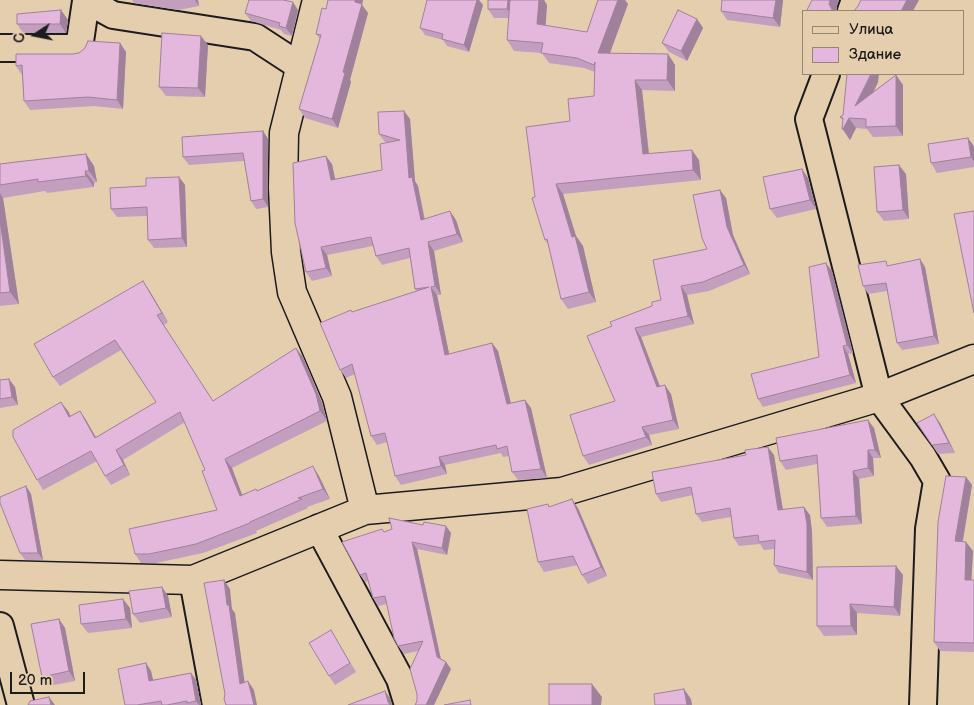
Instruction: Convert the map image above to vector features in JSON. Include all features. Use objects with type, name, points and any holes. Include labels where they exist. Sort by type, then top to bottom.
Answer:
[{"type":"street","points":[[0,48],[80,48],[86,0],[113,15],[256,37],[301,67]]},
{"type":"street","points":[[317,0],[284,133],[283,188],[286,252],[292,292],[337,397],[365,510]]},
{"type":"street","points":[[826,75],[808,119],[879,397],[923,457],[937,481],[929,529],[923,705]]},
{"type":"street","points":[[0,575],[192,580],[365,510],[562,492],[879,397],[974,359]]},
{"type":"street","points":[[319,528],[400,679],[408,705]]},
{"type":"street","points":[[192,580],[216,705]]},
{"type":"street","points":[[0,626],[20,705]]},
{"type":"building","points":[[249,0],[283,0],[293,2],[286,28],[279,26],[280,23],[245,13]]},
{"type":"building","points":[[328,0],[355,0],[355,2],[362,4],[332,119],[299,109],[321,35],[316,34],[322,8],[326,9]]},
{"type":"building","points":[[427,0],[477,0],[464,45],[442,39],[443,34],[420,28]]},
{"type":"building","points":[[488,0],[508,0],[507,9],[488,9]]},
{"type":"building","points":[[510,0],[539,0],[537,24],[587,32],[598,0],[618,0],[598,53],[668,54],[667,80],[635,80],[643,154],[692,150],[693,170],[556,184],[572,237],[575,236],[589,292],[561,299],[547,239],[545,240],[532,198],[535,197],[526,127],[570,121],[568,99],[594,96],[595,62],[594,65],[577,58],[541,53],[543,43],[507,40]]},
{"type":"building","points":[[722,0],[776,0],[773,18],[721,11]]},
{"type":"building","points":[[812,0],[830,0],[829,4],[832,10],[807,10]]},
{"type":"building","points":[[861,0],[907,0],[902,10],[855,10]]},
{"type":"building","points":[[61,10],[60,24],[17,24],[17,14]]},
{"type":"building","points":[[678,10],[697,19],[681,51],[662,43]]},
{"type":"building","points":[[162,33],[201,36],[198,88],[159,87]]},
{"type":"building","points":[[88,41],[120,43],[117,100],[88,97],[24,101],[22,65],[16,66],[16,54],[79,53],[85,48]]},
{"type":"building","points":[[847,75],[870,75],[855,106],[896,75],[896,126],[866,127],[866,119],[849,118],[842,129],[843,118],[840,117],[843,115]]},
{"type":"building","points":[[404,111],[409,178],[412,177],[421,220],[450,211],[457,234],[428,242],[435,286],[431,287],[445,355],[492,343],[507,404],[525,400],[541,469],[512,472],[507,446],[497,449],[496,445],[439,457],[441,466],[395,476],[385,433],[371,436],[352,364],[340,370],[320,323],[351,310],[352,312],[429,287],[415,289],[409,248],[376,256],[371,237],[321,247],[326,268],[306,272],[295,223],[293,163],[326,156],[331,180],[382,170],[380,144],[400,140],[379,134],[378,112]]},
{"type":"building","points":[[263,131],[263,199],[251,201],[243,153],[183,157],[182,137]]},
{"type":"building","points":[[968,138],[971,157],[931,163],[928,144]]},
{"type":"building","points":[[86,154],[89,171],[85,171],[86,176],[38,182],[38,179],[0,185],[0,164]]},
{"type":"building","points":[[899,165],[903,210],[877,212],[874,167]]},
{"type":"building","points":[[802,169],[810,200],[770,209],[763,177]]},
{"type":"building","points":[[179,177],[182,238],[148,240],[147,207],[111,209],[110,188],[146,186],[146,178]]},
{"type":"building","points":[[720,190],[727,227],[744,265],[703,282],[681,286],[688,316],[635,328],[657,387],[665,385],[673,420],[642,427],[646,437],[583,456],[570,415],[615,401],[587,336],[612,326],[610,322],[652,306],[652,302],[661,300],[653,260],[707,249],[702,238],[693,195]]},
{"type":"building","points":[[974,211],[974,313],[954,214]]},
{"type":"building","points":[[0,220],[10,292],[0,293]]},
{"type":"building","points":[[920,259],[934,336],[897,343],[886,283],[863,286],[858,265],[886,261],[887,266]]},
{"type":"building","points":[[826,263],[847,345],[843,346],[850,375],[758,399],[751,374],[819,357],[809,267]]},
{"type":"building","points":[[143,281],[162,313],[157,315],[213,401],[296,348],[316,394],[320,411],[225,459],[240,496],[256,489],[257,491],[313,466],[323,489],[298,498],[302,499],[250,523],[196,544],[149,554],[135,554],[129,529],[217,510],[202,471],[205,470],[180,412],[116,450],[124,465],[105,476],[91,451],[37,480],[13,437],[13,430],[61,402],[69,417],[80,411],[95,438],[156,402],[115,340],[53,377],[34,344]]},
{"type":"building","points":[[9,379],[12,397],[0,399],[0,380]]},
{"type":"building","points":[[934,414],[949,443],[932,445],[917,423]]},
{"type":"building","points":[[868,420],[875,450],[868,450],[868,468],[853,471],[856,516],[821,518],[817,455],[780,461],[776,438]]},
{"type":"building","points":[[768,447],[778,510],[804,507],[807,524],[807,572],[774,565],[775,540],[759,542],[758,535],[734,538],[730,508],[696,514],[691,487],[656,494],[652,472],[746,455],[745,450]]},
{"type":"building","points":[[946,476],[966,477],[955,541],[966,542],[965,580],[974,580],[974,643],[934,642],[938,522]]},
{"type":"building","points":[[26,486],[38,553],[20,553],[0,503],[0,497]]},
{"type":"building","points":[[572,499],[601,567],[582,575],[573,556],[538,562],[527,509],[548,504],[549,507]]},
{"type":"building","points":[[389,518],[423,525],[424,522],[446,526],[442,548],[412,542],[437,657],[446,662],[426,705],[415,705],[417,694],[410,669],[423,641],[398,646],[394,638],[385,596],[373,598],[366,573],[360,575],[342,542],[382,529],[384,532],[392,529]]},
{"type":"building","points":[[896,566],[894,607],[850,604],[851,626],[817,626],[817,567]]},
{"type":"building","points":[[224,580],[240,684],[248,681],[254,705],[226,705],[224,699],[225,694],[204,583]]},
{"type":"building","points":[[162,587],[166,608],[133,614],[129,591]]},
{"type":"building","points":[[123,599],[126,619],[81,624],[79,605]]},
{"type":"building","points":[[59,619],[69,671],[42,677],[31,624]]},
{"type":"building","points":[[331,630],[350,663],[329,676],[309,643]]},
{"type":"building","points":[[146,663],[149,681],[191,673],[196,701],[167,705],[162,705],[161,701],[125,705],[118,669]]},
{"type":"building","points":[[549,684],[592,684],[592,705],[549,705]]},
{"type":"building","points":[[684,689],[687,705],[655,705],[654,694]]},
{"type":"building","points":[[385,691],[390,705],[348,705]]},
{"type":"building","points":[[49,697],[51,705],[28,705],[30,701]]},
{"type":"building","points":[[470,700],[471,705],[444,705]]}]
